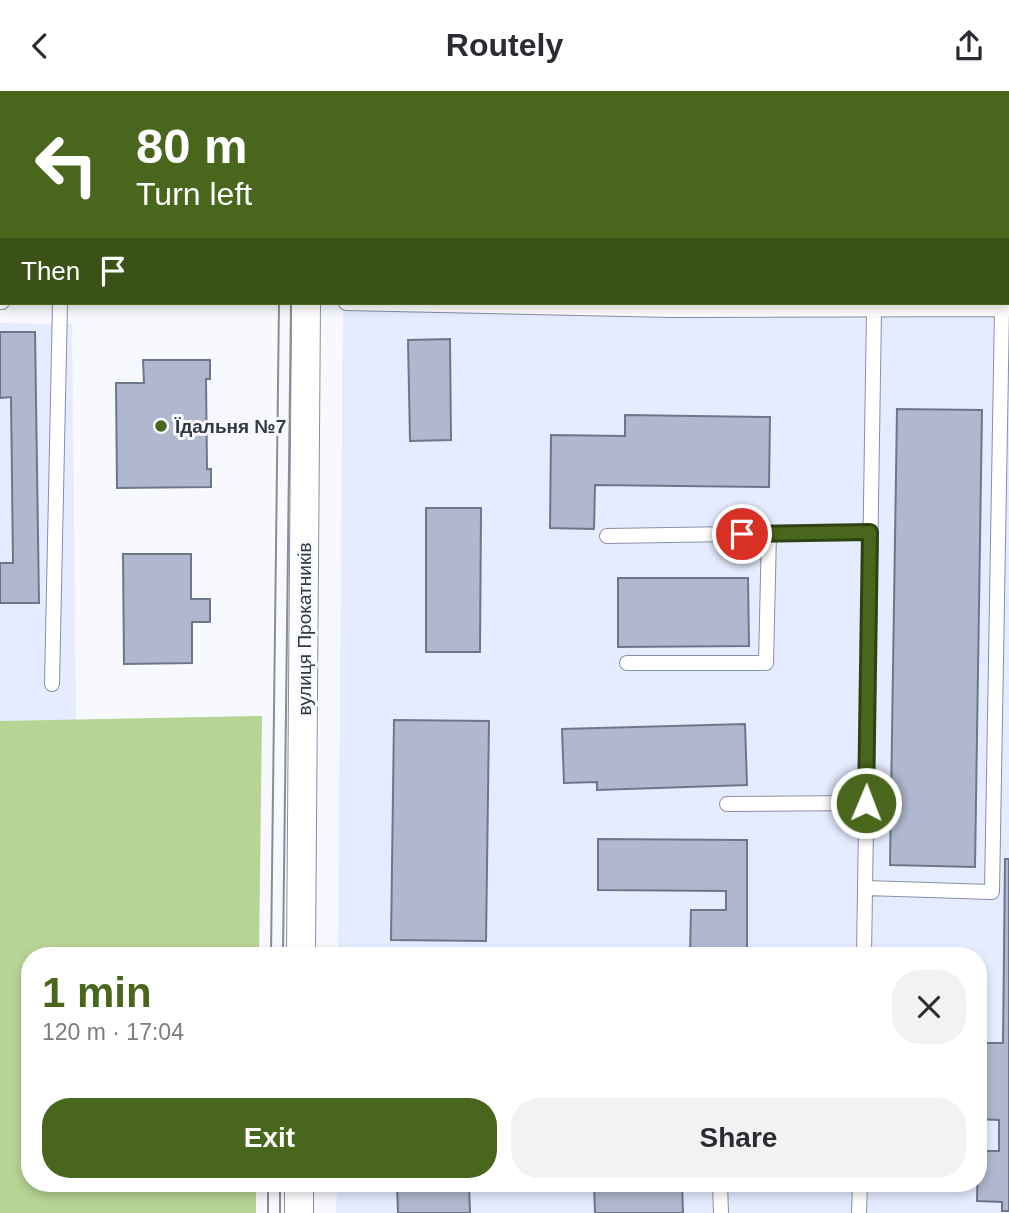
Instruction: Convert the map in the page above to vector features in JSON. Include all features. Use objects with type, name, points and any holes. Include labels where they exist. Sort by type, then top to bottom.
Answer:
[{"type":"street","name":"вулиця Прокатників","points":[[301,947],[306,305]]},
{"type":"street","points":[[299,1192],[299,1213]]},
{"type":"lane","points":[[52,684],[60,305]]},
{"type":"lane","points":[[439,305],[673,310],[1003,307],[992,893],[865,888]]},
{"type":"lane","points":[[864,947],[874,310]]},
{"type":"lane","points":[[607,536],[870,532]]},
{"type":"lane","points":[[627,663],[766,663],[769,533]]},
{"type":"lane","points":[[727,804],[866,803]]},
{"type":"lane","points":[[720,1192],[721,1213]]},
{"type":"lane","points":[[859,1213],[860,1192]]},
{"type":"shaded area","points":[[343,305],[1009,305],[1009,1213],[336,1213],[337,1192],[987,1192],[987,947],[338,947]]},
{"type":"shaded area","points":[[0,323],[72,324],[76,720],[0,721]]},
{"type":"green space","points":[[262,716],[259,947],[21,947],[21,1192],[256,1192],[256,1213],[0,1213],[0,721]]},
{"type":"building","points":[[0,332],[35,332],[39,603],[0,603],[0,563],[13,563],[11,397],[0,398]]},
{"type":"building","points":[[450,339],[451,440],[410,441],[408,340]]},
{"type":"building","name":"Їдальня №7","points":[[143,360],[210,360],[210,379],[206,379],[207,469],[211,469],[211,487],[117,488],[116,383],[144,383]]},
{"type":"building","points":[[897,409],[982,410],[975,867],[890,865]]},
{"type":"building","points":[[625,415],[770,417],[769,487],[595,485],[594,529],[550,528],[551,435],[625,436]]},
{"type":"building","points":[[426,508],[481,508],[480,652],[426,652]]},
{"type":"building","points":[[123,554],[191,554],[191,599],[210,599],[210,622],[192,622],[192,663],[124,664]]},
{"type":"building","points":[[618,578],[748,578],[749,646],[618,647]]},
{"type":"building","points":[[394,720],[489,721],[486,941],[391,940]]},
{"type":"building","points":[[745,724],[747,785],[597,790],[597,782],[564,783],[562,729]]},
{"type":"building","points":[[598,839],[747,840],[747,947],[690,947],[691,910],[726,910],[726,891],[598,890]]},
{"type":"building","points":[[1005,859],[1009,859],[1009,1211],[1002,1211],[1002,1202],[977,1201],[977,1192],[987,1192],[987,1151],[999,1151],[999,1120],[987,1119],[987,1043],[1003,1043]]},
{"type":"building","points":[[397,1192],[469,1192],[470,1213],[398,1213]]},
{"type":"building","points":[[594,1192],[682,1192],[683,1213],[595,1213]]},
{"type":"tram line","points":[[271,947],[279,305]]},
{"type":"tram line","points":[[283,947],[291,305]]},
{"type":"tram line","points":[[268,1192],[268,1213]]},
{"type":"tram line","points":[[280,1192],[280,1213]]},
{"type":"place","name":"Їдальня №7","points":[[161,426]]},
{"type":"route","points":[[742,534],[870,532],[866,803]]}]
